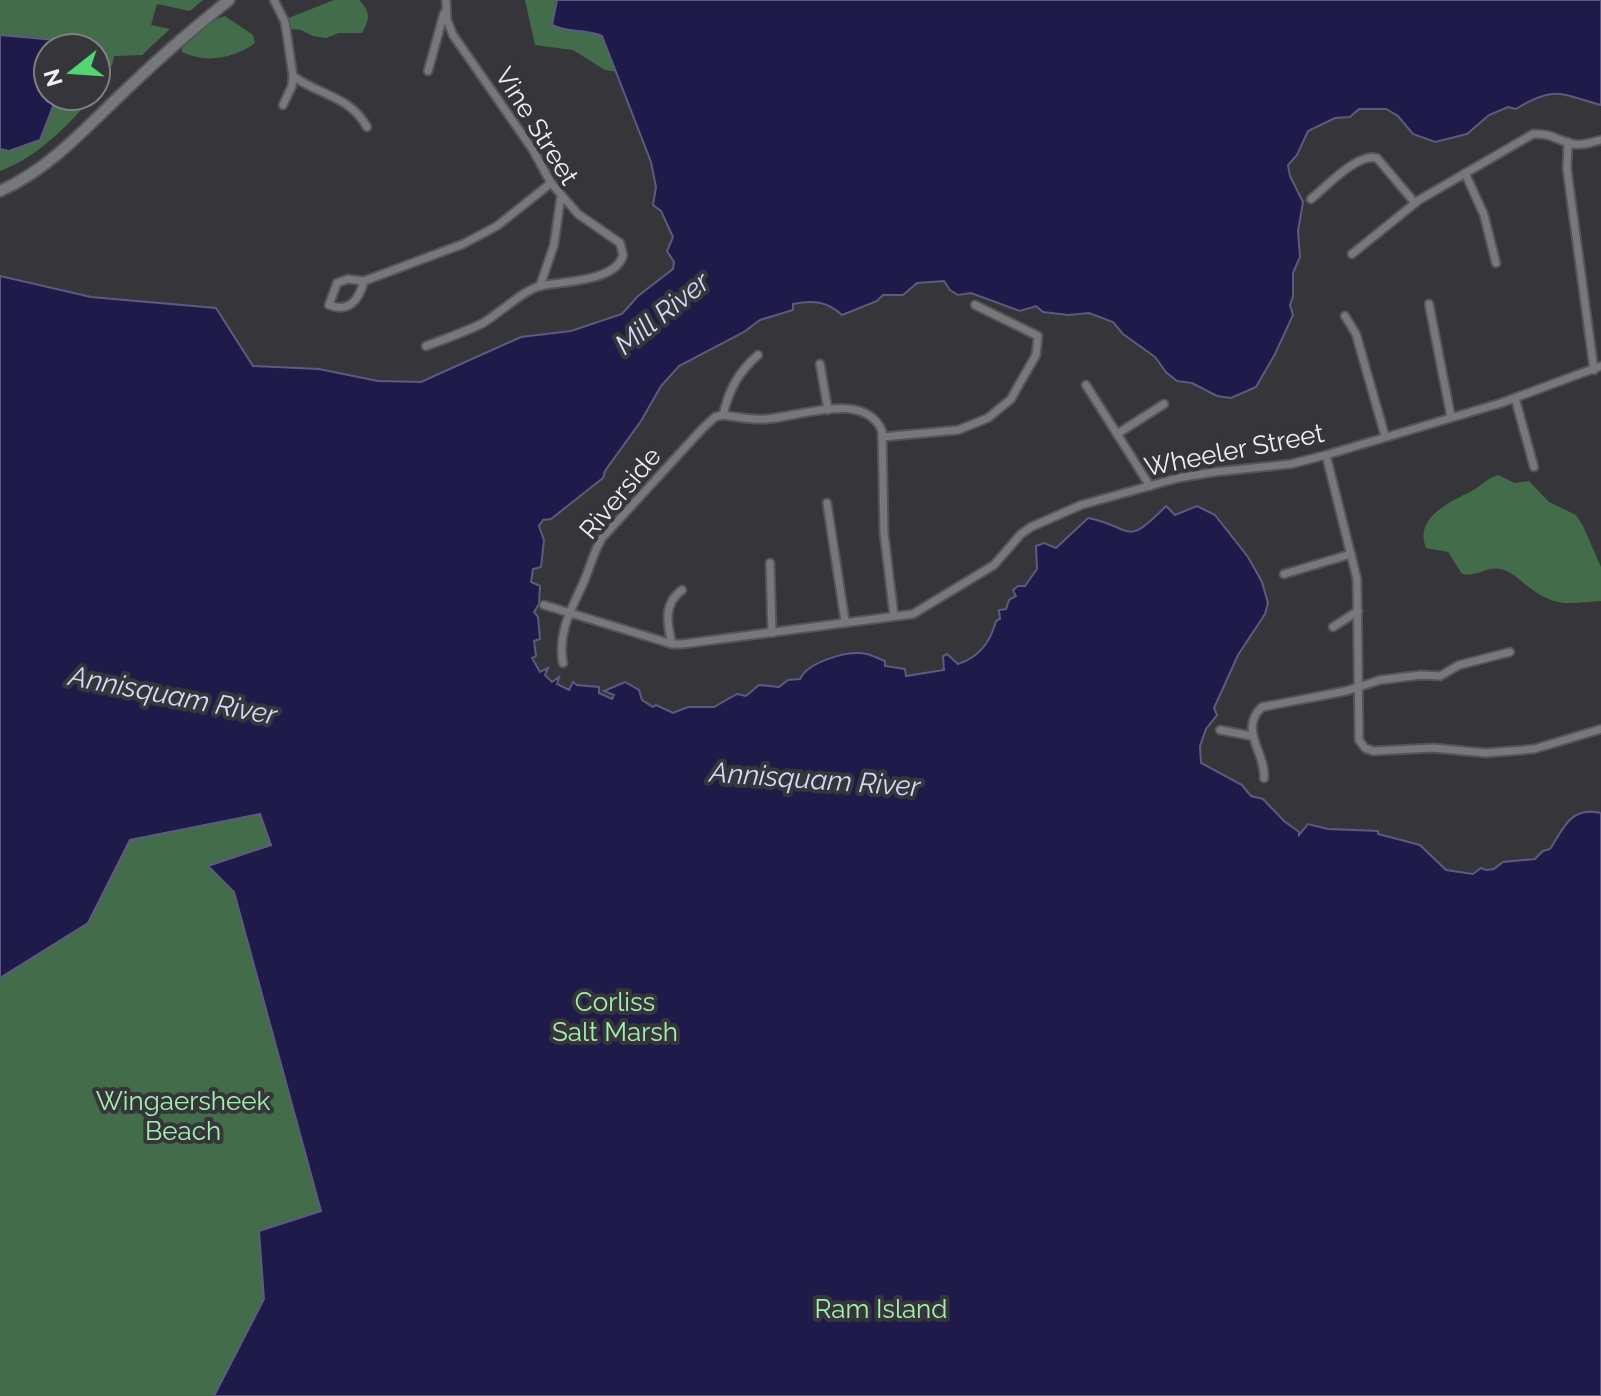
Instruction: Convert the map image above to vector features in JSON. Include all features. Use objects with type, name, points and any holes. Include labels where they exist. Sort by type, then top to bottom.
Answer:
[{"type":"main road","points":[[0,191],[29,176],[70,144],[130,85],[229,0]]},
{"type":"street","points":[[274,0],[285,22],[293,76],[283,105]]},
{"type":"street","name":"Vine Street","points":[[428,71],[445,4]]},
{"type":"street","name":"Vine Street","points":[[445,4],[447,20],[456,41],[533,150],[561,196],[550,259],[540,286]]},
{"type":"street","points":[[293,76],[305,85],[353,107],[367,127]]},
{"type":"street","points":[[1352,254],[1415,203],[1533,134],[1554,135],[1568,142],[1587,144],[1601,140]]},
{"type":"street","points":[[1568,142],[1567,169],[1598,368]]},
{"type":"street","points":[[1311,199],[1356,162],[1372,156],[1415,203]]},
{"type":"street","points":[[1465,173],[1484,215],[1496,263]]},
{"type":"street","points":[[364,281],[353,304],[340,310],[329,305],[337,283],[348,279],[364,281],[463,244],[497,226],[551,183]]},
{"type":"street","points":[[426,346],[482,323],[540,286],[587,279],[617,265],[623,255],[615,239],[578,214],[561,196]]},
{"type":"street","points":[[1429,304],[1451,417]]},
{"type":"street","points":[[882,437],[958,430],[988,418],[1011,399],[1036,355],[1038,336],[975,305]]},
{"type":"street","points":[[1345,316],[1356,334],[1385,436]]},
{"type":"street","points":[[758,355],[747,364],[733,385],[723,415],[767,419],[808,411],[855,411],[872,416],[878,422],[882,437],[884,533],[894,616]]},
{"type":"street","points":[[820,364],[828,410]]},
{"type":"street","name":"Wheeler Street","points":[[544,605],[672,644],[701,643],[920,611],[994,565],[1031,527],[1081,505],[1198,474],[1291,464],[1326,455],[1515,398],[1598,368]]},
{"type":"street","points":[[1086,385],[1150,486]]},
{"type":"street","points":[[1515,398],[1534,467]]},
{"type":"street","points":[[1117,434],[1164,404]]},
{"type":"street","name":"Riverside","points":[[569,613],[602,538],[702,429],[715,417],[723,415]]},
{"type":"street","points":[[1326,455],[1357,579],[1359,740],[1365,748],[1373,751],[1433,748],[1495,753],[1534,749],[1601,729]]},
{"type":"street","points":[[827,503],[845,621]]},
{"type":"street","points":[[1284,574],[1351,554]]},
{"type":"street","points":[[770,563],[772,633]]},
{"type":"street","points":[[672,644],[668,610],[671,600],[682,590]]},
{"type":"street","points":[[1333,627],[1358,611]]},
{"type":"street","points":[[563,663],[561,645],[569,613]]},
{"type":"street","points":[[1264,778],[1265,765],[1252,736],[1256,713],[1262,707],[1346,691],[1402,676],[1440,676],[1459,665],[1510,652]]},
{"type":"street","points":[[1220,730],[1252,736]]},
{"type":"green space","points":[[0,0],[203,0],[190,11],[157,4],[151,25],[170,29],[142,55],[114,56],[112,66],[112,32],[32,32],[32,112],[78,112],[51,140],[0,171]]},
{"type":"green space","points":[[334,0],[359,0],[368,16],[362,33],[339,33],[326,38],[301,30],[280,28],[281,21]]},
{"type":"green space","points":[[525,0],[557,0],[554,4],[577,31],[590,30],[605,37],[618,72],[605,70],[573,50],[535,45]]},
{"type":"green space","points":[[225,16],[253,35],[255,43],[220,58],[201,58],[182,52],[182,45],[197,32]]},
{"type":"green space","points":[[1498,475],[1515,483],[1529,481],[1549,502],[1576,515],[1601,567],[1601,601],[1572,603],[1548,599],[1504,570],[1488,569],[1462,574],[1448,552],[1426,548],[1425,528],[1435,513]]},
{"type":"green space","name":"Wingaersheek Beach","points":[[236,780],[978,1396],[0,1396],[0,952],[87,858]]},
{"type":"water","points":[[557,0],[1601,0],[1601,105],[1567,95],[1549,94],[1516,109],[1508,107],[1489,115],[1467,134],[1435,142],[1413,134],[1398,116],[1386,109],[1359,109],[1350,117],[1335,118],[1308,131],[1297,155],[1288,165],[1303,202],[1298,231],[1300,257],[1293,273],[1290,305],[1293,315],[1256,387],[1231,398],[1217,396],[1192,383],[1177,381],[1155,357],[1123,334],[1113,322],[1089,313],[1068,315],[1043,312],[1036,306],[1020,311],[971,293],[958,295],[944,281],[917,283],[903,295],[883,295],[877,301],[842,315],[819,303],[793,304],[793,310],[760,320],[744,332],[679,366],[661,386],[603,478],[551,519],[543,520],[539,526],[544,540],[541,567],[533,569],[531,582],[540,586],[539,604],[534,612],[538,617],[540,639],[534,641],[536,656],[532,658],[540,672],[548,668],[545,675],[552,682],[559,677],[557,684],[569,690],[573,682],[599,687],[599,693],[612,699],[614,695],[604,691],[625,682],[639,690],[642,700],[673,713],[688,707],[714,707],[737,694],[746,696],[759,685],[779,687],[788,680],[800,679],[819,663],[849,654],[871,655],[885,661],[885,666],[905,669],[906,676],[944,670],[943,656],[947,654],[958,664],[978,653],[987,642],[996,621],[1000,619],[999,610],[1006,609],[1009,600],[1016,596],[1013,590],[1025,586],[1037,569],[1036,546],[1044,543],[1056,548],[1088,518],[1128,532],[1143,527],[1166,506],[1175,515],[1197,506],[1215,515],[1248,557],[1262,582],[1268,603],[1265,614],[1238,655],[1214,708],[1217,715],[1206,729],[1200,746],[1201,763],[1242,785],[1251,796],[1263,799],[1299,835],[1308,824],[1328,829],[1378,831],[1378,834],[1420,845],[1446,870],[1473,874],[1481,868],[1494,869],[1503,862],[1535,859],[1550,849],[1569,820],[1582,813],[1601,813],[1601,1396],[214,1396],[264,1299],[259,1231],[321,1211],[234,892],[208,866],[271,845],[260,814],[130,840],[88,923],[0,978],[0,276],[91,297],[216,308],[253,366],[319,369],[378,381],[421,382],[521,337],[571,331],[622,314],[638,296],[673,269],[674,262],[667,251],[673,237],[661,211],[653,205],[656,187],[651,162],[602,36],[552,25]]},
{"type":"water","points":[[0,35],[32,38],[32,112],[51,112],[40,140],[9,151],[0,149]]},
{"type":"water label","name":"Mill River","points":[[662,313]]},
{"type":"water label","name":"Annisquam River","points":[[173,695]]},
{"type":"water label","name":"Annisquam River","points":[[815,779]]},
{"type":"park label","name":"Corliss Salt Marsh","points":[[615,1017]]},
{"type":"park label","name":"Ram Island","points":[[881,1309]]}]
